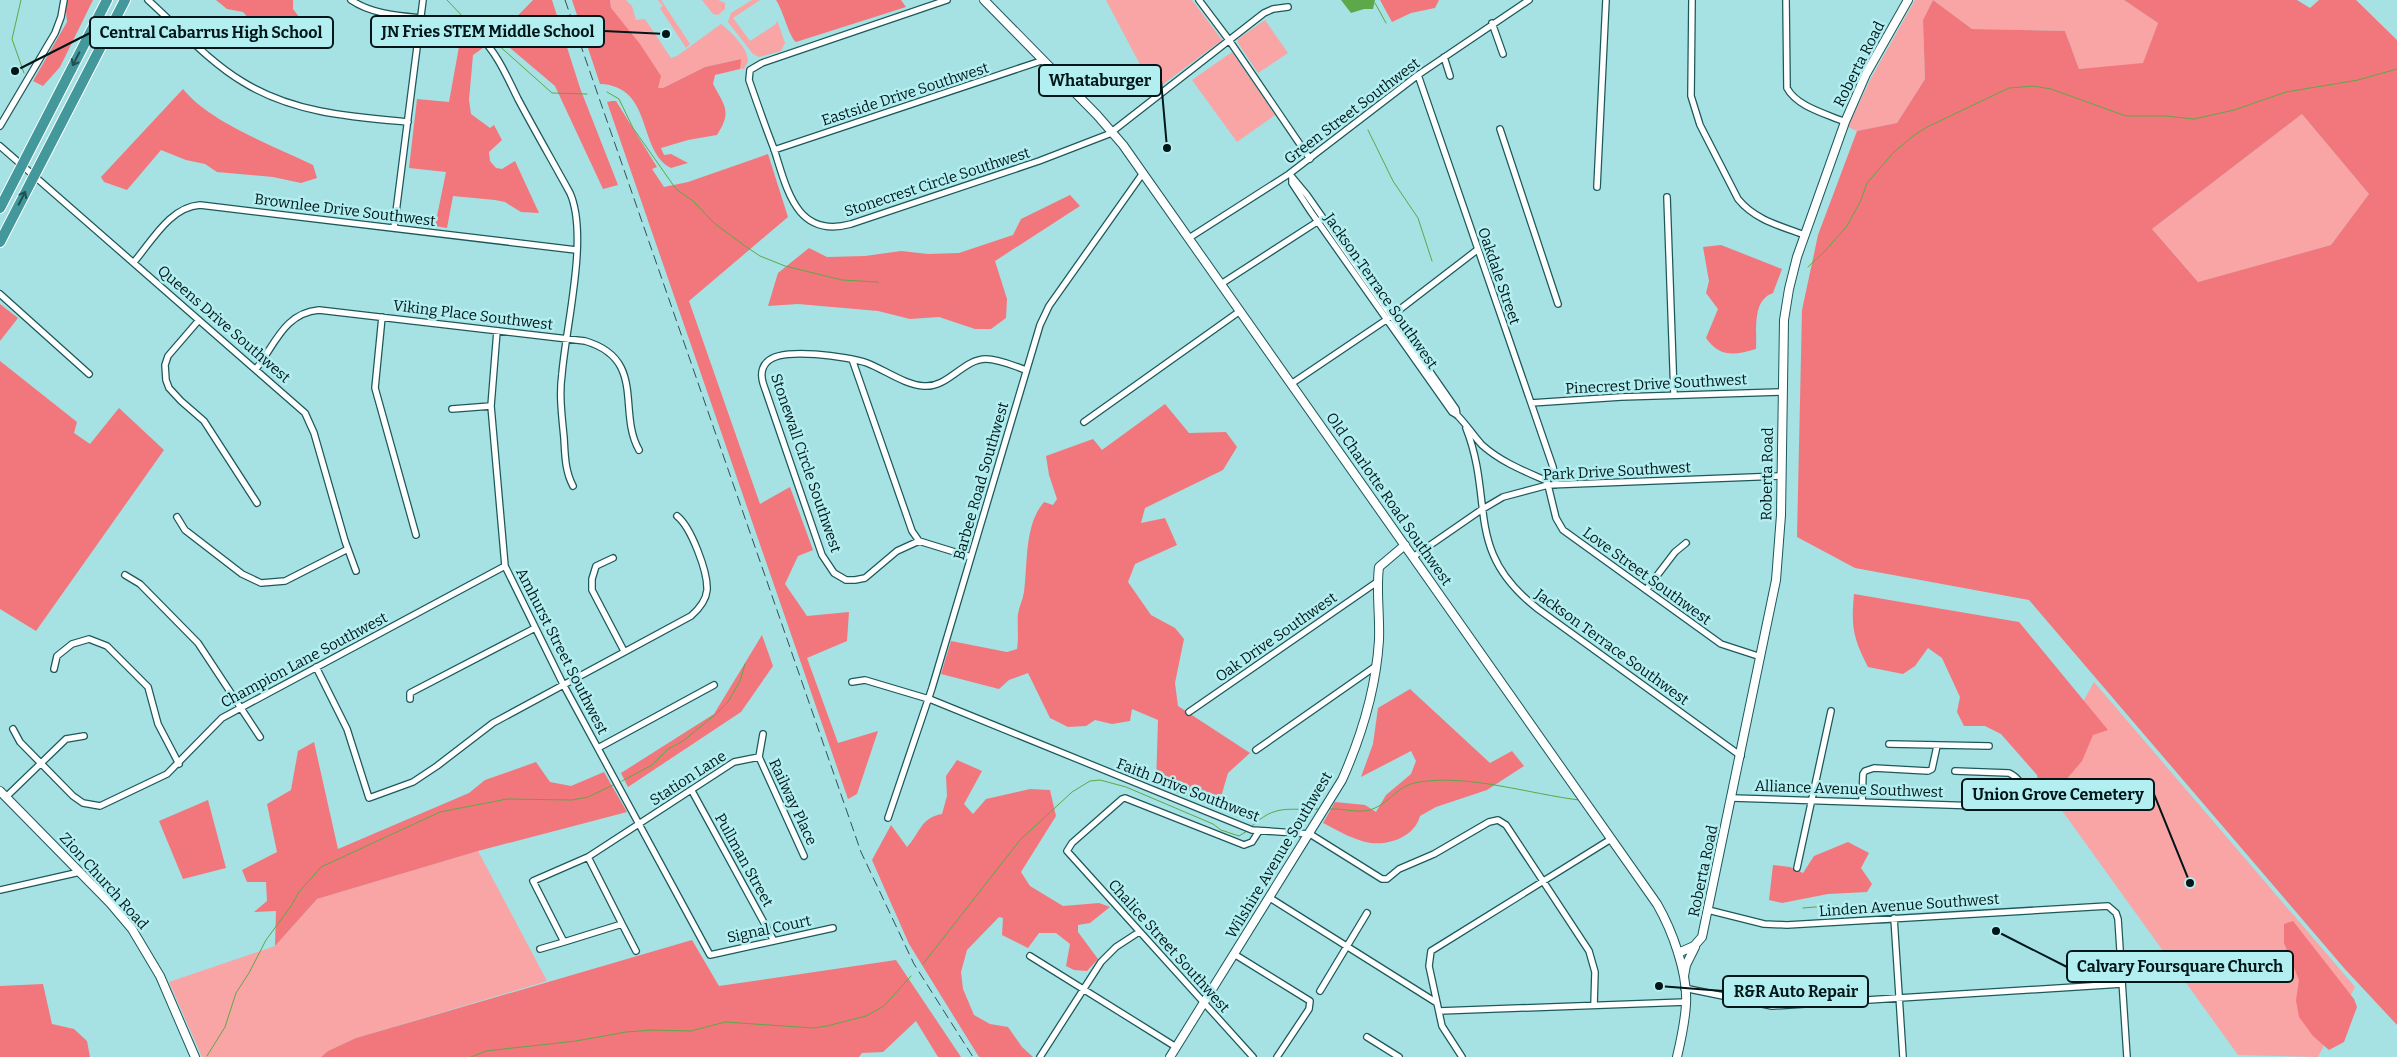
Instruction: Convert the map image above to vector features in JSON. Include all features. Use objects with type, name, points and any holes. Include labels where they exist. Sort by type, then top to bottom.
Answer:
[{"type":"highway","points":[[0,208],[107,0]]},
{"type":"highway","points":[[0,242],[125,0]]},
{"type":"street","points":[[0,126],[55,33],[61,17],[64,0]]},
{"type":"street","points":[[148,0],[222,67],[258,91],[283,102],[312,110],[408,122]]},
{"type":"street","points":[[352,0],[364,8],[452,23],[470,29],[491,50],[572,199],[577,216],[576,250],[562,373],[561,406],[567,474],[573,486]]},
{"type":"street","points":[[394,228],[423,0]]},
{"type":"street","name":"Stonecrest Circle Southwest","points":[[947,0],[762,63],[750,70],[749,80],[786,187],[798,211],[812,222],[832,228],[851,224],[1039,161],[1112,132],[1264,14],[1273,9],[1288,7]]},
{"type":"street","name":"Old Charlotte Road Southwest","points":[[984,0],[1112,132],[1143,173],[1657,904],[1678,953],[1684,984],[1686,1002],[1678,1057]]},
{"type":"street","points":[[1199,0],[1229,40],[1310,159]]},
{"type":"street","name":"Green Street Southwest","points":[[1189,238],[1290,176],[1418,75],[1492,23],[1529,0]]},
{"type":"street","points":[[1597,187],[1606,0]]},
{"type":"street","points":[[1692,0],[1691,96],[1700,126],[1738,199],[1746,209],[1761,219],[1805,235]]},
{"type":"street","points":[[1786,0],[1786,79],[1789,92],[1803,104],[1845,122]]},
{"type":"street","name":"Roberta Road","points":[[1684,984],[1689,958],[1702,936],[1708,910],[1776,580],[1782,476],[1782,392],[1785,310],[1805,235],[1845,122],[1866,74],[1908,0]]},
{"type":"street","points":[[1492,23],[1503,54]]},
{"type":"street","points":[[1444,57],[1450,76]]},
{"type":"street","name":"Eastside Drive Southwest","points":[[774,150],[1044,60]]},
{"type":"street","name":"Oakdale Street","points":[[1418,75],[1553,467],[1556,484]]},
{"type":"street","points":[[1500,128],[1558,304]]},
{"type":"street","name":"Queens Drive Southwest","points":[[0,146],[301,409],[311,424],[356,570]]},
{"type":"street","name":"Barbee Road Southwest","points":[[888,818],[928,699],[1040,325],[1049,306],[1143,173]]},
{"type":"street","name":"Jackson Terrace Southwest","points":[[1290,176],[1292,183],[1389,318],[1452,412],[1457,415],[1482,445],[1521,470],[1547,481],[1548,485]]},
{"type":"street","points":[[1667,197],[1674,395]]},
{"type":"street","name":"Brownlee Drive Southwest","points":[[134,262],[174,215],[192,206],[576,250]]},
{"type":"street","points":[[1221,284],[1320,220]]},
{"type":"street","points":[[1291,384],[1389,318],[1477,250]]},
{"type":"street","points":[[0,294],[89,374]]},
{"type":"street","name":"Viking Place Southwest","points":[[256,369],[286,325],[304,312],[330,310],[585,341],[598,346],[610,355],[621,368],[629,392],[633,439],[639,450]]},
{"type":"street","points":[[1084,422],[1240,311]]},
{"type":"street","points":[[382,317],[375,388],[416,534]]},
{"type":"street","points":[[199,320],[168,356],[165,365],[166,380],[169,388],[181,401],[204,421],[257,503]]},
{"type":"street","name":"Amhurst Street Southwest","points":[[497,331],[491,406],[506,566],[564,684],[710,955]]},
{"type":"street","name":"Stonewall Circle Southwest","points":[[919,541],[898,551],[865,578],[846,580],[834,574],[822,555],[763,383],[762,372],[768,360],[778,355],[824,356],[852,360],[868,363],[923,386],[942,382],[968,366],[986,359],[1026,370]]},
{"type":"street","points":[[852,360],[912,531],[919,541],[971,558]]},
{"type":"street","name":"Pinecrest Drive Southwest","points":[[1531,403],[1674,395],[1782,392]]},
{"type":"street","points":[[452,409],[491,406]]},
{"type":"street","name":"Jackson Terrace Southwest","points":[[1464,424],[1476,463],[1481,510],[1492,555],[1517,591],[1544,614],[1741,756]]},
{"type":"street","name":"Park Drive Southwest","points":[[1413,557],[1481,510],[1511,494],[1548,485],[1782,476]]},
{"type":"street","name":"Love Street Southwest","points":[[1548,485],[1556,518],[1563,530],[1721,644],[1761,657]]},
{"type":"street","points":[[316,667],[347,729],[368,798],[413,782],[493,723],[691,616],[699,609],[705,599],[707,578],[688,529],[677,516]]},
{"type":"street","points":[[177,517],[184,530],[242,574],[261,582],[285,582],[348,548]]},
{"type":"street","points":[[1646,590],[1674,552],[1686,544]]},
{"type":"street","name":"Wilshire Avenue Southwest","points":[[1170,1057],[1342,780],[1355,750],[1366,716],[1376,666],[1379,614],[1377,582],[1379,567],[1405,546]]},
{"type":"street","points":[[613,558],[596,566],[592,579],[592,590],[624,651]]},
{"type":"street","name":"Champion Lane Southwest","points":[[14,729],[20,742],[73,796],[83,803],[100,806],[167,774],[179,764],[222,718],[506,566]]},
{"type":"street","points":[[125,576],[140,584],[198,643],[260,737]]},
{"type":"street","name":"Oak Drive Southwest","points":[[1189,712],[1377,582]]},
{"type":"street","points":[[410,699],[410,692],[535,628]]},
{"type":"street","points":[[54,668],[57,656],[72,644],[90,639],[107,646],[148,687],[158,724],[179,764]]},
{"type":"street","points":[[1256,750],[1376,666]]},
{"type":"street","name":"Faith Drive Southwest","points":[[852,682],[865,680],[928,699],[1252,830],[1310,834]]},
{"type":"street","points":[[598,748],[714,685]]},
{"type":"street","points":[[1797,868],[1832,711]]},
{"type":"street","points":[[758,757],[763,734]]},
{"type":"street","points":[[6,797],[66,739],[84,736]]},
{"type":"street","points":[[1889,744],[1989,746]]},
{"type":"street","points":[[1862,802],[1863,774],[1865,771],[1874,768],[1932,769],[1935,764],[1937,746]]},
{"type":"street","name":"Station Lane","points":[[564,942],[533,881],[588,857],[734,762],[758,757]]},
{"type":"street","name":"Railway Place","points":[[758,757],[804,856]]},
{"type":"street","points":[[1955,771],[2009,773],[2014,775],[2024,789],[2030,806]]},
{"type":"street","name":"Zion Church Road","points":[[0,791],[125,920],[144,946],[162,980],[195,1057]]},
{"type":"street","name":"Pullman Street","points":[[692,791],[774,940]]},
{"type":"street","name":"Chalice Street Southwest","points":[[1252,830],[1252,842],[1244,845],[1125,798],[1072,843],[1067,851],[1253,1057]]},
{"type":"street","name":"Alliance Avenue Southwest","points":[[1732,798],[2030,806],[2055,804]]},
{"type":"street","points":[[1310,834],[1376,876],[1387,879],[1399,869],[1434,854],[1489,822],[1498,820],[1506,826],[1544,880],[1591,955],[1595,972],[1594,1005]]},
{"type":"street","points":[[1462,1057],[1442,1026],[1429,966],[1429,956],[1433,948],[1611,838]]},
{"type":"street","points":[[588,857],[636,951]]},
{"type":"street","points":[[0,890],[80,872]]},
{"type":"street","points":[[1270,898],[1437,1004]]},
{"type":"street","name":"Linden Avenue Southwest","points":[[1708,910],[1777,925],[2108,906],[2113,908],[2118,919],[2122,984]]},
{"type":"street","points":[[1320,992],[1367,913]]},
{"type":"street","points":[[1894,918],[1903,1057]]},
{"type":"street","points":[[540,950],[622,924]]},
{"type":"street","name":"Signal Court","points":[[710,955],[833,928]]},
{"type":"street","points":[[1040,1057],[1106,955],[1140,932]]},
{"type":"street","points":[[1678,953],[1697,944]]},
{"type":"street","points":[[1234,954],[1310,1001],[1309,1009],[1277,1057]]},
{"type":"street","points":[[1030,956],[1176,1047]]},
{"type":"street","points":[[1684,984],[1772,1006],[2122,984],[2126,1057]]},
{"type":"street","points":[[1439,1011],[1686,1002]]},
{"type":"street","points":[[1366,1037],[1399,1057]]},
{"type":"shaded area","points":[[65,0],[93,0],[60,67],[43,86],[33,81],[67,22]]},
{"type":"shaded area","points":[[216,0],[293,0],[293,9],[309,30],[290,40],[275,41],[259,30],[243,12],[227,9]]},
{"type":"shaded area","points":[[533,0],[552,0],[580,88],[618,185],[603,189],[555,86],[497,37]]},
{"type":"shaded area","points":[[572,0],[610,0],[611,8],[640,44],[661,76],[658,88],[663,88],[705,67],[741,59],[740,69],[715,75],[713,84],[725,109],[722,127],[717,135],[688,140],[661,148],[664,155],[671,154],[688,163],[671,168],[660,160],[653,148],[637,107],[629,96],[617,87],[600,84]]},
{"type":"shaded area","points":[[610,0],[626,0],[632,6],[636,20],[645,19],[671,58],[677,56],[721,24],[742,46],[748,61],[744,69],[740,69],[740,59],[705,67],[658,89],[611,8]]},
{"type":"shaded area","points":[[658,0],[661,0],[690,44],[686,48],[660,8],[663,6]]},
{"type":"shaded area","points":[[702,0],[718,0],[725,3],[725,9],[718,15],[713,14]]},
{"type":"shaded area","points":[[752,0],[760,0],[733,18],[750,41],[776,24],[777,20],[785,43],[781,51],[759,57],[753,54],[728,22],[731,13]]},
{"type":"shaded area","points":[[776,0],[901,0],[906,7],[796,42],[791,35]]},
{"type":"shaded area","points":[[1106,0],[1192,0],[1222,40],[1154,91]]},
{"type":"shaded area","points":[[1341,0],[1375,0],[1373,9],[1364,9],[1351,13]]},
{"type":"shaded area","points":[[1380,0],[1439,0],[1435,8],[1411,13],[1392,22]]},
{"type":"shaded area","points":[[1915,0],[1933,0],[1923,20],[1925,79],[1897,123],[1857,131],[1848,127],[1870,80]]},
{"type":"shaded area","points":[[1933,0],[2124,0],[2158,23],[2143,64],[2079,69],[2065,31],[1972,29]]},
{"type":"shaded area","points":[[1933,0],[1972,29],[2065,31],[2079,69],[2143,63],[2158,23],[2124,0],[2297,0],[2310,8],[2319,0],[2356,0],[2397,40],[2397,1025],[2344,968],[2029,600],[1855,568],[1797,537],[1802,310],[1818,235],[1857,131],[1897,123],[1925,79],[1923,20]],"holes":[[[2302,114],[2369,194],[2331,245],[2198,282],[2152,229]]]},
{"type":"shaded area","points":[[1265,20],[1288,53],[1258,73],[1238,43],[1238,39]]},
{"type":"shaded area","points":[[462,30],[483,48],[473,55],[469,100],[471,114],[490,128],[494,125],[502,140],[489,152],[490,161],[496,168],[502,169],[515,161],[539,213],[521,212],[505,202],[495,200],[453,196],[447,228],[435,226],[446,172],[409,168],[417,99],[449,102]]},
{"type":"shaded area","points":[[1232,52],[1275,115],[1237,142],[1192,80]]},
{"type":"shaded area","points":[[183,89],[194,101],[225,123],[313,165],[317,178],[301,183],[273,177],[217,172],[205,164],[186,160],[161,150],[127,190],[104,182],[101,177]]},
{"type":"shaded area","points":[[616,101],[657,167],[652,169],[664,187],[688,182],[768,154],[788,217],[689,301],[760,504],[790,487],[813,550],[798,556],[785,584],[807,616],[849,612],[847,641],[807,658],[838,743],[878,731],[857,794],[848,799],[607,102]]},
{"type":"shaded area","points":[[2302,114],[2369,194],[2331,245],[2198,282],[2152,229]]},
{"type":"shaded area","points":[[1070,195],[1080,206],[995,261],[1007,299],[1006,318],[991,329],[975,329],[939,317],[910,319],[878,311],[798,304],[768,306],[778,273],[809,248],[827,257],[865,256],[901,251],[928,254],[959,253],[1013,235],[1021,219]]},
{"type":"shaded area","points":[[1721,245],[1782,269],[1773,293],[1766,297],[1759,309],[1756,325],[1756,349],[1741,353],[1722,352],[1706,338],[1718,309],[1706,293],[1709,281],[1703,247]]},
{"type":"shaded area","points":[[0,304],[18,318],[0,341]]},
{"type":"shaded area","points":[[0,361],[77,422],[74,433],[90,444],[119,408],[164,450],[36,631],[0,609]]},
{"type":"shaded area","points":[[1165,404],[1189,433],[1226,432],[1237,447],[1223,470],[1145,508],[1141,523],[1165,518],[1177,545],[1135,564],[1128,582],[1151,615],[1175,628],[1184,639],[1175,683],[1178,706],[1250,753],[1228,773],[1218,807],[1156,785],[1158,720],[1132,709],[1130,721],[1112,724],[1095,720],[1086,726],[1068,727],[1050,718],[1028,673],[1009,680],[999,689],[941,674],[951,641],[1007,652],[1017,649],[1018,614],[1024,592],[1030,533],[1033,522],[1044,502],[1053,505],[1057,499],[1049,475],[1046,456],[1093,439],[1102,450]]},
{"type":"shaded area","points":[[1854,594],[2019,622],[2108,730],[2093,735],[2082,761],[2065,781],[2059,795],[2041,800],[2037,775],[2001,734],[1985,726],[1964,726],[1957,712],[1960,697],[1942,658],[1928,648],[1915,666],[1903,674],[1868,667],[1854,632]]},
{"type":"shaded area","points":[[762,635],[773,666],[741,712],[628,787],[621,773],[714,714]]},
{"type":"shaded area","points":[[2094,682],[2355,987],[2318,1057],[2238,1055],[2040,780]]},
{"type":"shaded area","points":[[1410,689],[1490,763],[1512,751],[1524,766],[1487,790],[1436,807],[1420,816],[1417,824],[1411,831],[1397,840],[1370,843],[1347,835],[1323,823],[1335,802],[1365,805],[1376,812],[1386,795],[1411,774],[1416,761],[1411,751],[1361,777],[1373,744],[1378,708]]},
{"type":"shaded area","points":[[314,742],[338,849],[469,793],[485,780],[536,762],[550,782],[571,786],[604,772],[627,812],[478,851],[317,899],[275,946],[276,911],[254,912],[267,901],[266,882],[247,882],[242,870],[277,852],[267,804],[291,790],[298,751]]},
{"type":"shaded area","points":[[957,760],[982,771],[964,804],[973,814],[986,799],[1030,789],[1050,790],[1056,816],[1021,872],[1030,886],[1063,906],[1099,903],[1110,907],[1090,923],[1078,925],[1078,932],[1098,959],[1087,971],[1074,970],[1066,966],[1070,944],[1056,933],[1039,933],[1028,948],[1002,935],[1003,918],[999,917],[967,950],[961,972],[963,989],[974,1015],[990,1024],[1008,1027],[1022,1047],[1033,1057],[979,1057],[909,944],[872,860],[891,825],[907,847],[925,822],[942,814],[947,796],[946,776]]},
{"type":"shaded area","points":[[208,800],[226,868],[183,879],[159,821]]},
{"type":"shaded area","points":[[1848,842],[1869,853],[1861,868],[1872,884],[1867,892],[1828,894],[1782,903],[1769,900],[1773,865],[1790,867],[1803,873],[1814,856]]},
{"type":"shaded area","points":[[478,851],[547,981],[356,1038],[328,1051],[321,1057],[202,1057],[169,982],[275,946],[317,899]]},
{"type":"shaded area","points":[[2293,921],[2354,999],[2357,1007],[2344,1042],[2329,1050],[2313,1036],[2299,1017],[2296,1000],[2299,980],[2284,943],[2284,924]]},
{"type":"shaded area","points":[[692,940],[719,986],[896,960],[961,1057],[938,1057],[916,1021],[883,1052],[862,1053],[859,1057],[321,1057],[328,1051],[356,1038]]},
{"type":"shaded area","points":[[43,984],[52,1024],[74,1029],[87,1041],[90,1057],[0,1057],[0,986]]},
{"type":"waterway","points":[[21,0],[12,39],[24,73]]},
{"type":"waterway","points":[[447,0],[465,19],[480,30]]},
{"type":"waterway","points":[[1375,3],[1386,23]]},
{"type":"waterway","points":[[487,35],[552,93],[587,94]]},
{"type":"waterway","points":[[1808,267],[1847,226],[1861,200],[1867,183],[1894,152],[1927,127],[2009,88],[2033,86],[2051,89],[2126,116],[2165,116],[2194,119],[2234,110],[2286,92],[2358,80],[2397,69]]},
{"type":"waterway","points":[[607,92],[619,99],[633,128],[676,189],[693,201],[714,223],[745,246],[760,256],[785,266],[842,280],[878,282]]},
{"type":"waterway","points":[[1368,130],[1393,181],[1418,218],[1432,261]]},
{"type":"waterway","points":[[622,781],[652,765],[668,749],[683,741],[716,714],[728,702],[740,681],[745,664]]},
{"type":"waterway","points":[[923,964],[1020,840],[1072,792],[1090,781],[1100,780],[1126,787],[1213,824],[1221,830],[1239,836],[1247,831]]},
{"type":"waterway","points":[[1330,809],[1370,810],[1406,786],[1439,780],[1478,783],[1579,800]]},
{"type":"waterway","points":[[207,1056],[225,1027],[236,993],[266,940],[299,892],[321,867],[440,812],[507,799],[572,800],[588,797],[613,785]]},
{"type":"waterway","points":[[1251,827],[1260,819],[1275,811],[1319,809]]},
{"type":"waterway","points":[[1803,908],[1838,905],[1842,918]]},
{"type":"waterway","points":[[1849,924],[1891,923]]},
{"type":"waterway","points":[[471,1057],[486,1051],[576,1041],[626,1032],[653,1030],[691,1031],[725,1022],[813,1028],[827,1026],[866,1016],[884,1006],[911,976]]},
{"type":"railway","points":[[565,0],[861,852],[914,964],[973,1057]]},
{"type":"place","name":"JN Fries STEM Middle School","points":[[666,34]]},
{"type":"place","name":"Central Cabarrus High School","points":[[15,71]]},
{"type":"place","name":"Whataburger","points":[[1167,148]]},
{"type":"place","name":"Union Grove Cemetery","points":[[2190,883]]},
{"type":"place","name":"Calvary Foursquare Church","points":[[1996,931]]},
{"type":"place","name":"R&R Auto Repair","points":[[1659,986]]}]
